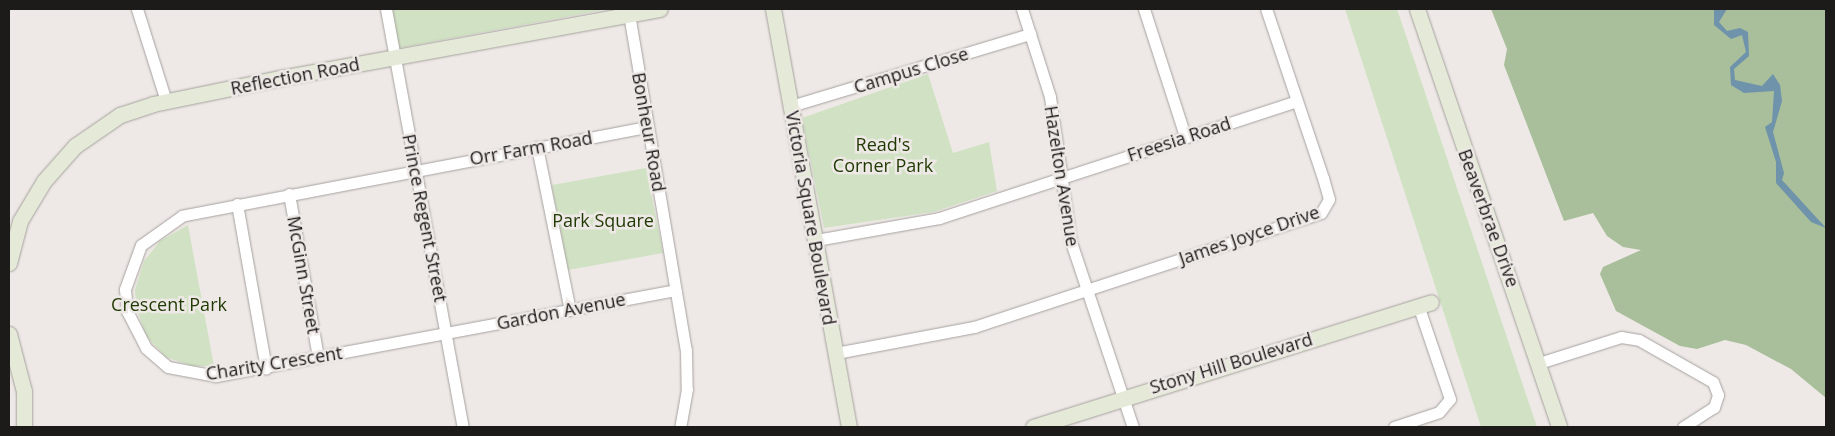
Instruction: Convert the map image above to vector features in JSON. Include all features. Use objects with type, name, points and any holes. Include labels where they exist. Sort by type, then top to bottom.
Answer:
[{"type":"street","points":[[137,9],[166,101]]},
{"type":"street","name":"Prince Regent Street","points":[[386,9],[463,427]]},
{"type":"street","name":"Reflection Road","points":[[9,263],[20,221],[44,181],[75,146],[120,115],[166,101],[395,56],[660,9]]},
{"type":"street","name":"Victoria Square Boulevard","points":[[773,9],[849,427]]},
{"type":"street","name":"Hazelton Avenue","points":[[1022,9],[1049,91],[1071,242],[1133,427]]},
{"type":"street","points":[[1144,9],[1185,136]]},
{"type":"street","name":"James Joyce Drive","points":[[836,353],[974,327],[1321,213],[1329,199],[1266,9]]},
{"type":"street","name":"Beaverbrae Drive","points":[[1418,9],[1539,363],[1559,427]]},
{"type":"street","name":"Bonheur Road","points":[[629,14],[688,364],[680,427]]},
{"type":"street","name":"Campus Close","points":[[791,106],[1030,34]]},
{"type":"street","name":"Freesia Road","points":[[816,240],[939,218],[1296,100]]},
{"type":"street","name":"Orr Farm Road","points":[[414,169],[647,127]]},
{"type":"street","points":[[537,147],[570,310]]},
{"type":"street","name":"Charity Crescent","points":[[414,169],[182,216],[141,245],[124,289],[127,311],[146,348],[168,367],[216,376],[447,332]]},
{"type":"street","name":"McGinn Street","points":[[289,194],[318,357]]},
{"type":"street","points":[[237,204],[266,368]]},
{"type":"street","name":"Gardon Avenue","points":[[447,332],[675,290]]},
{"type":"street","points":[[1394,427],[1439,412],[1450,399],[1424,304]]},
{"type":"street","name":"Stony Hill Boulevard","points":[[1033,427],[1123,397],[1424,304]]},
{"type":"street","points":[[9,334],[24,391],[24,427]]},
{"type":"street","points":[[1539,363],[1621,337],[1639,340],[1713,382],[1718,395],[1714,407],[1683,427]]},
{"type":"green space","points":[[392,9],[608,9],[399,48]]},
{"type":"green space","points":[[1345,9],[1397,9],[1537,427],[1481,427]]},
{"type":"green space","points":[[1491,9],[1826,9],[1826,398],[1791,369],[1746,345],[1725,340],[1697,349],[1680,346],[1616,311],[1600,274],[1603,267],[1641,250],[1623,247],[1607,236],[1593,213],[1564,221],[1504,65],[1507,49]]},
{"type":"green space","name":"Read's Corner Park","points":[[928,74],[953,153],[989,142],[997,191],[933,212],[824,228],[802,118]]},
{"type":"green space","name":"Park Square","points":[[646,168],[663,253],[568,270],[552,185]]},
{"type":"green space","name":"Crescent Park","points":[[188,225],[214,366],[192,366],[166,357],[146,336],[136,306],[135,290],[144,261],[160,241]]},
{"type":"water","points":[[1714,9],[1727,9],[1719,22],[1727,31],[1740,28],[1748,32],[1749,56],[1734,69],[1735,80],[1762,86],[1773,74],[1780,85],[1782,101],[1773,132],[1784,173],[1782,180],[1826,228],[1811,222],[1776,183],[1776,162],[1765,127],[1772,122],[1774,91],[1744,93],[1731,85],[1730,67],[1746,52],[1742,35],[1731,39],[1714,25]]}]
